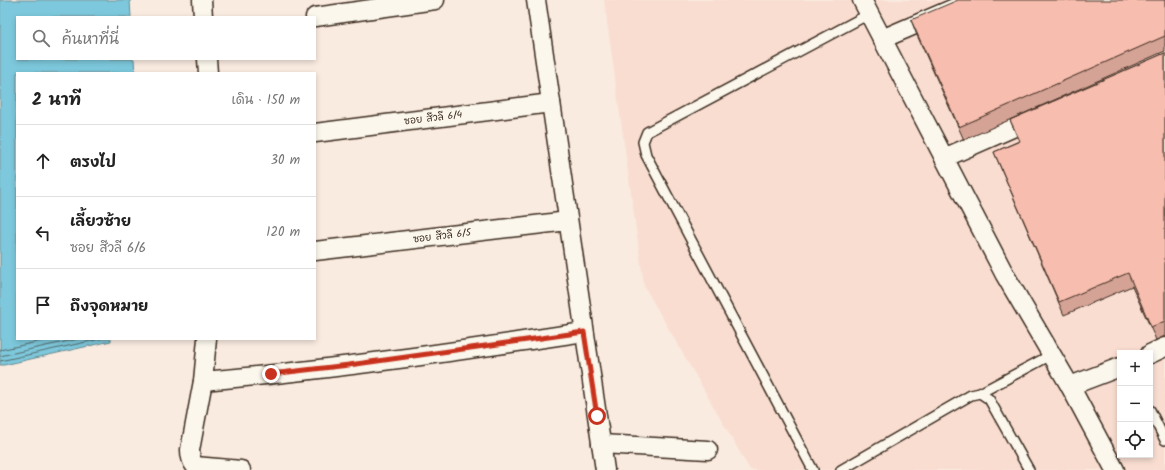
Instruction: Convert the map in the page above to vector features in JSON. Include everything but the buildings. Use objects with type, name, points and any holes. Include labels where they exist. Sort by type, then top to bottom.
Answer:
[{"type":"street","points":[[202,0],[203,16]]},
{"type":"street","points":[[316,17],[435,0]]},
{"type":"street","points":[[536,0],[604,470]]},
{"type":"street","points":[[882,39],[973,0]]},
{"type":"street","points":[[866,7],[1005,275],[1070,386],[1115,470]]},
{"type":"street","points":[[207,60],[208,72]]},
{"type":"street","name":"ซอย สีวลี 6/4","points":[[316,133],[551,103]]},
{"type":"street","points":[[944,158],[1051,111]]},
{"type":"street","name":"ซอย สีวลี 6/5","points":[[316,251],[568,221]]},
{"type":"street","points":[[203,380],[341,366],[584,332]]},
{"type":"street","points":[[207,340],[203,380],[190,450],[192,463],[195,466],[201,467],[241,470]]},
{"type":"street","points":[[1153,353],[1165,347]]},
{"type":"street","points":[[1070,386],[1117,368]]},
{"type":"street","points":[[601,444],[708,450]]},
{"type":"lane","points":[[813,470],[646,155],[643,142],[647,132],[866,7]]},
{"type":"lane","points":[[841,470],[971,395],[980,393],[1051,355]]},
{"type":"lane","points":[[980,393],[989,400],[1029,470]]},
{"type":"lane","points":[[1153,416],[1165,440]]},
{"type":"shaded area","points":[[604,0],[1165,0],[1165,470],[750,470],[644,286]]},
{"type":"water","points":[[0,0],[130,0],[131,16],[16,16],[16,60],[134,60],[135,72],[16,72],[16,340],[111,341],[0,365]]},
{"type":"route","points":[[271,374],[349,365],[584,332],[597,416]]}]
